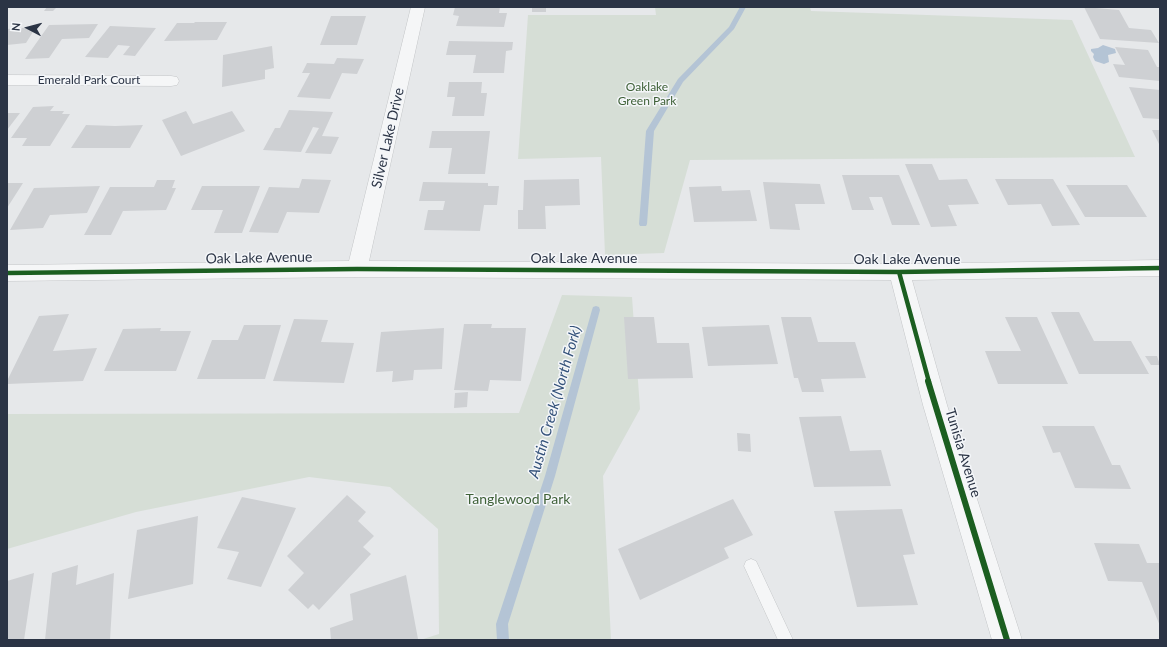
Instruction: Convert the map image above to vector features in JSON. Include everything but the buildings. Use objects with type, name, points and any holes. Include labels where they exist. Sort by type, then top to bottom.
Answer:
[{"type":"street","name":"Silver Lake Drive","points":[[357,269],[418,7]]},
{"type":"street","name":"Emerald Park Court","points":[[7,80],[170,81]]},
{"type":"street","name":"Oak Lake Avenue","points":[[7,273],[357,269],[899,272],[1160,268]]},
{"type":"street","name":"Tunisia Avenue","points":[[899,272],[935,405],[1007,640]]},
{"type":"lane","points":[[750,566],[786,640]]},
{"type":"green space","name":"Oaklake Green Park","points":[[655,7],[810,7],[811,11],[1072,20],[1135,157],[690,160],[664,253],[605,255],[601,157],[518,159],[528,15],[656,15]]},
{"type":"green space","name":"Tanglewood Park","points":[[562,295],[632,297],[640,409],[603,476],[611,640],[420,640],[439,634],[438,529],[390,487],[309,477],[136,512],[7,549],[7,414],[519,413]]},
{"type":"water","points":[[1103,45],[1115,49],[1116,53],[1108,55],[1109,62],[1104,64],[1095,61],[1093,57],[1094,54],[1091,51],[1091,49],[1098,48]]},
{"type":"waterway","name":"Austin Creek (North Fork)","points":[[643,224],[650,131],[680,81],[732,28],[743,7]]},
{"type":"waterway","name":"Austin Creek (North Fork)","points":[[503,640],[502,624],[550,476],[596,310]]},
{"type":"cycle path","points":[[7,273],[357,269],[899,272],[1160,268]]},
{"type":"cycle path","points":[[899,272],[935,405],[1007,640]]}]
